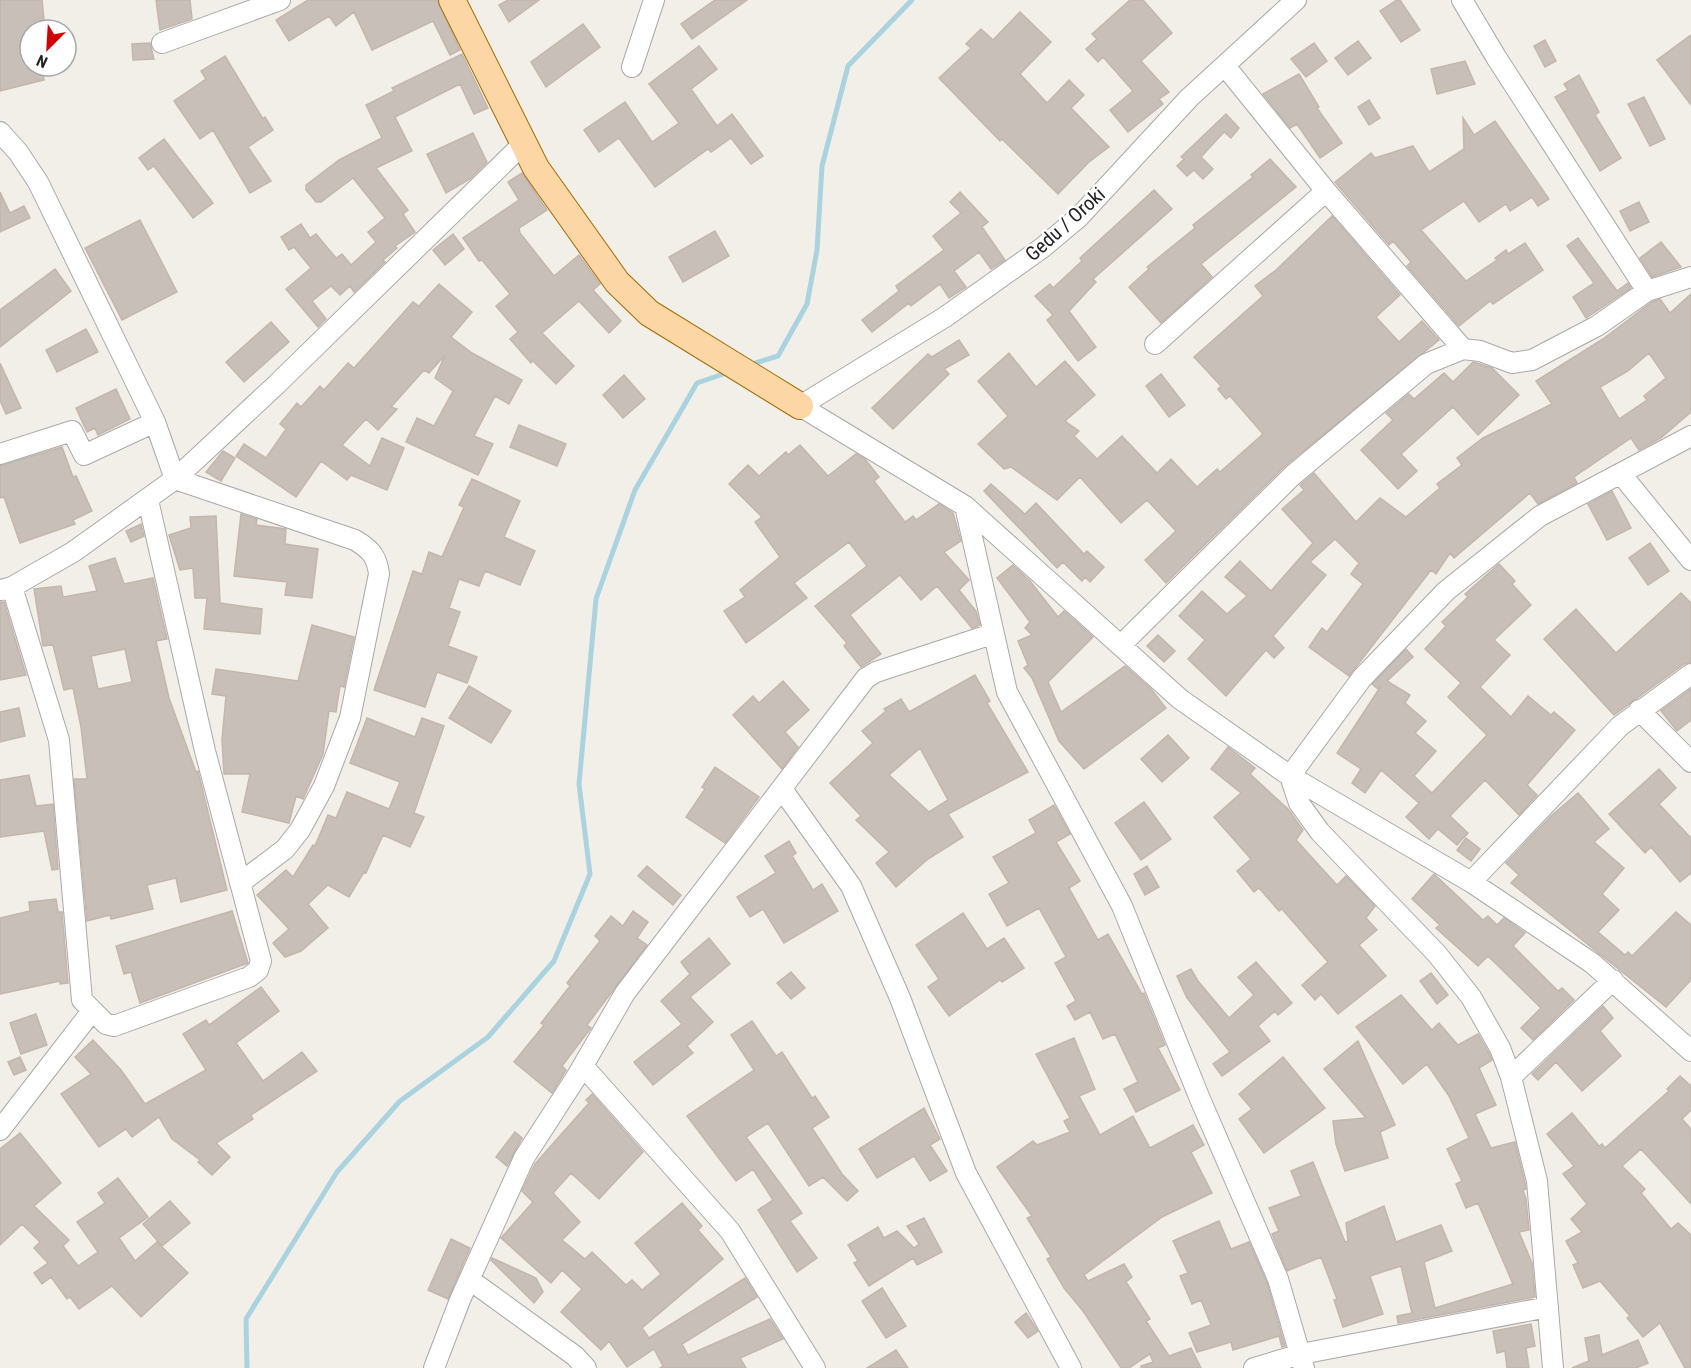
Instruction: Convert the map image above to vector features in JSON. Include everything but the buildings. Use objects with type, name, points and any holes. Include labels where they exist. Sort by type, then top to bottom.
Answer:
[{"type":"main road","points":[[452,0],[523,144],[580,233],[617,282],[649,313],[800,406]]},
{"type":"street","points":[[162,43],[280,0]]},
{"type":"street","points":[[632,67],[654,0]]},
{"type":"street","name":"Gedu / Oroki","points":[[800,406],[945,317],[1042,248],[1079,217],[1189,98],[1296,0]]},
{"type":"street","points":[[1462,0],[1496,57],[1647,291]]},
{"type":"street","points":[[1225,66],[1326,191],[1463,348]]},
{"type":"street","points":[[0,132],[18,152],[38,182],[155,422],[175,479]]},
{"type":"street","points":[[148,500],[205,751],[261,961],[258,970],[249,977],[114,1026],[106,1024],[92,1011],[82,1000],[79,988],[69,836],[59,740],[6,589],[72,552],[175,479],[276,385],[523,144]]},
{"type":"street","points":[[1155,344],[1326,191]]},
{"type":"street","points":[[1122,645],[1293,475],[1426,364],[1463,348],[1479,351],[1512,363],[1532,360],[1597,326],[1647,291],[1691,277]]},
{"type":"street","points":[[800,406],[966,506],[1180,699],[1290,776],[1471,882],[1592,963],[1691,1051]]},
{"type":"street","points":[[0,454],[72,431],[84,455],[155,422]]},
{"type":"street","points":[[1290,776],[1362,678],[1446,591],[1540,516],[1691,436]]},
{"type":"street","points":[[1621,474],[1691,560]]},
{"type":"street","points":[[175,479],[355,540],[370,549],[380,574],[350,718],[324,786],[300,830],[285,849],[240,883]]},
{"type":"street","points":[[966,506],[992,634],[1007,692],[1122,906],[1200,1099],[1278,1280],[1303,1361]]},
{"type":"street","points":[[434,1368],[524,1158],[583,1066],[626,993],[664,939],[866,678],[876,672],[992,634]]},
{"type":"street","points":[[1471,882],[1620,726],[1691,674]]},
{"type":"street","points":[[1639,710],[1691,762]]},
{"type":"street","points":[[1290,776],[1299,803],[1320,832],[1437,954],[1470,997],[1500,1048],[1511,1077],[1537,1181],[1552,1368]]},
{"type":"street","points":[[782,789],[851,886],[900,998],[966,1173],[1071,1368]]},
{"type":"street","points":[[1511,1077],[1613,980]]},
{"type":"street","points":[[5,1124],[92,1011]]},
{"type":"street","points":[[583,1066],[730,1231],[815,1368]]},
{"type":"street","points":[[0,1099],[5,1124]]},
{"type":"street","points":[[470,1280],[575,1356],[586,1368]]},
{"type":"street","points":[[1254,1368],[1303,1361],[1548,1307]]},
{"type":"waterway","points":[[749,365],[778,356],[807,304],[817,250],[822,166],[848,66],[912,0]]},
{"type":"waterway","points":[[247,1368],[246,1319],[337,1172],[400,1101],[488,1037],[554,961],[590,874],[579,784],[596,599],[635,490],[697,383],[729,372]]}]
